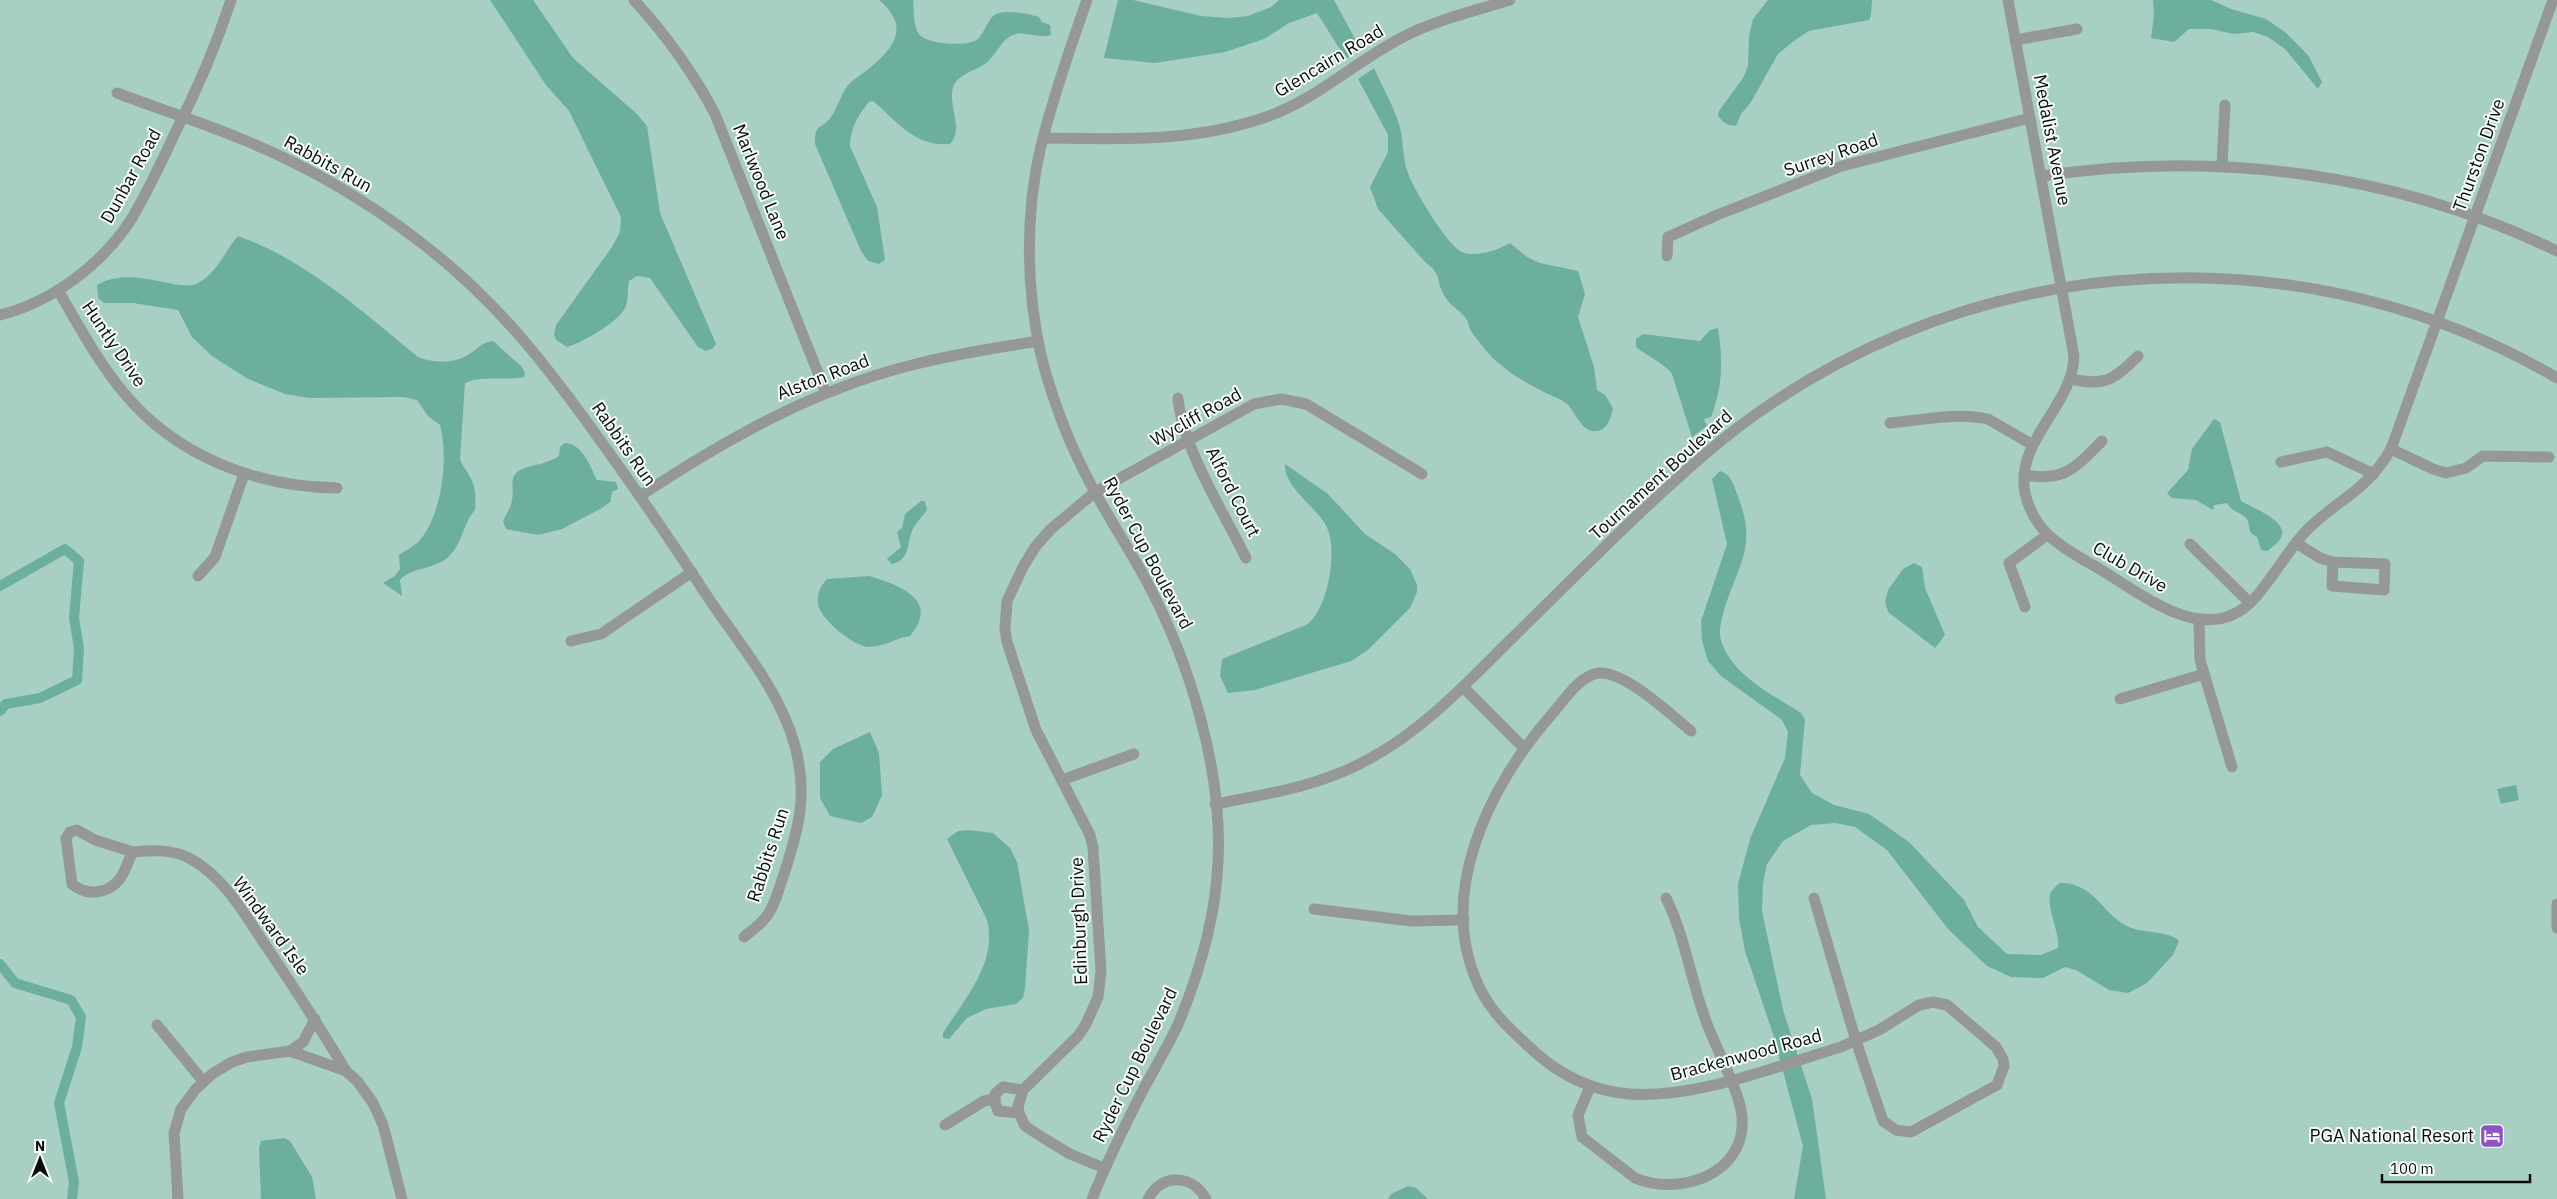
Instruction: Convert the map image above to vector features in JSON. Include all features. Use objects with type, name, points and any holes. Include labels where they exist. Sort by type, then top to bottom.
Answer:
[{"type":"street","name":"Dunbar Road","points":[[0,315],[31,305],[58,290],[104,253],[132,218],[183,117],[218,39],[230,0]]},
{"type":"street","name":"Marlwood Lane","points":[[634,0],[671,42],[715,114],[826,393]]},
{"type":"street","name":"Ryder Cup Boulevard","points":[[1086,0],[1043,138],[1033,203],[1031,264],[1038,341],[1048,377],[1073,445],[1095,492],[1146,580],[1182,657],[1203,729],[1216,804],[1219,858],[1217,886],[1208,933],[1178,1024],[1104,1168],[1092,1199]]},
{"type":"street","name":"Glencairn Road","points":[[1043,138],[1159,139],[1204,134],[1243,125],[1270,116],[1313,95],[1402,37],[1448,18],[1510,0]]},
{"type":"street","name":"Medalist Avenue","points":[[2008,0],[2063,287]]},
{"type":"street","name":"Thurston Drive","points":[[2438,322],[2553,0]]},
{"type":"street","points":[[2015,40],[2077,28]]},
{"type":"street","name":"Rabbits Run","points":[[118,93],[250,142],[321,177],[396,224],[454,269],[490,303],[534,350],[640,496],[767,683],[780,705],[796,748],[801,773],[802,794],[798,828],[777,894],[766,916],[744,937]]},
{"type":"street","points":[[2222,165],[2225,105]]},
{"type":"street","name":"Surrey Road","points":[[1667,256],[1668,237],[1814,176],[1894,152],[2030,118]]},
{"type":"street","points":[[2042,176],[2121,167],[2222,165],[2287,171],[2348,180],[2400,192],[2476,216],[2557,251]]},
{"type":"street","name":"Tournament Boulevard","points":[[1216,804],[1287,790],[1344,772],[1396,743],[1463,687],[1702,457],[1772,403],[1824,370],[1896,336],[1974,308],[2063,287],[2164,277],[2247,280],[2319,289],[2359,298],[2438,322],[2484,341],[2557,378]]},
{"type":"street","name":"Club Drive","points":[[2063,287],[2074,356],[2070,378],[2033,445],[2024,476],[2029,508],[2046,535],[2059,545],[2170,611],[2199,620],[2214,620],[2229,616],[2250,603],[2296,543],[2320,519],[2356,492],[2374,474],[2391,449],[2438,322]]},
{"type":"street","name":"Huntly Drive","points":[[58,290],[110,375],[145,416],[167,434],[197,453],[244,474],[300,487],[337,488]]},
{"type":"street","name":"Alston Road","points":[[640,496],[748,429],[826,393],[912,364],[1038,341]]},
{"type":"street","points":[[2070,378],[2093,383],[2108,381],[2116,378],[2138,356]]},
{"type":"street","name":"Alford Court","points":[[1178,398],[1180,419],[1188,441],[1246,558]]},
{"type":"street","name":"Wycliff Road","points":[[1095,492],[1254,404],[1274,400],[1293,400],[1306,404],[1352,430],[1422,474]]},
{"type":"street","points":[[1890,423],[1966,416],[1981,417],[1988,419],[2033,445]]},
{"type":"street","points":[[2024,476],[2046,478],[2062,475],[2076,467],[2102,442]]},
{"type":"street","points":[[2391,449],[2433,469],[2446,473],[2466,468],[2483,456],[2549,457]]},
{"type":"street","points":[[2281,462],[2327,452],[2374,474]]},
{"type":"street","points":[[198,576],[215,556],[244,474]]},
{"type":"street","name":"Edinburgh Drive","points":[[1023,1090],[1078,1036],[1096,1005],[1101,971],[1093,848],[1084,822],[1036,730],[1007,642],[1005,615],[1014,584],[1036,546],[1051,529],[1095,492]]},
{"type":"street","points":[[2025,607],[2009,563],[2046,535]]},
{"type":"street","points":[[2296,543],[2320,558],[2333,562],[2384,564],[2384,590],[2332,586],[2333,562]]},
{"type":"street","points":[[2190,544],[2250,603]]},
{"type":"street","points":[[571,641],[601,634],[692,572]]},
{"type":"street","points":[[2199,620],[2200,660],[2232,767]]},
{"type":"street","name":"Brackenwood Road","points":[[1692,731],[1622,679],[1602,673],[1594,674],[1581,681],[1524,748],[1484,820],[1472,850],[1466,873],[1464,920],[1469,955],[1476,978],[1485,997],[1502,1019],[1542,1059],[1576,1082],[1590,1087],[1629,1094],[1653,1095],[1685,1091],[1730,1080],[1856,1041]]},
{"type":"street","points":[[2120,699],[2204,674]]},
{"type":"street","points":[[1463,687],[1524,748]]},
{"type":"street","points":[[1062,780],[1134,754]]},
{"type":"street","name":"Windward Isle","points":[[133,852],[126,862],[122,877],[106,889],[85,892],[72,884],[66,838],[70,832],[77,830],[84,832],[95,840],[133,852],[159,850],[175,853],[190,859],[212,876],[240,909],[315,1019],[346,1071],[358,1082],[376,1110],[383,1125],[402,1199]]},
{"type":"street","points":[[1590,1087],[1578,1114],[1579,1130],[1586,1142],[1635,1178],[1658,1186],[1675,1186],[1691,1183],[1712,1173],[1731,1157],[1738,1145],[1743,1118],[1706,1021],[1666,898]]},
{"type":"street","points":[[1814,898],[1856,1041],[1883,1121],[1889,1126],[1904,1132],[1911,1132],[1997,1085],[2003,1073],[2003,1059],[1996,1047],[1947,1004],[1919,1005],[1856,1041]]},
{"type":"street","points":[[2557,904],[2557,928]]},
{"type":"street","points":[[1314,909],[1411,921],[1464,920]]},
{"type":"street","points":[[178,1199],[179,1182],[174,1141],[176,1125],[185,1102],[203,1081],[218,1070],[247,1057],[290,1051],[303,1042],[315,1019]]},
{"type":"street","points":[[157,1025],[203,1081]]},
{"type":"street","points":[[290,1051],[346,1071]]},
{"type":"street","points":[[1019,1113],[998,1111],[995,1094],[1003,1087],[1023,1090],[1020,1097],[1019,1113],[1026,1126],[1070,1154],[1104,1168]]},
{"type":"street","points":[[945,1125],[984,1101],[995,1099]]},
{"type":"street","points":[[1148,1199],[1155,1187],[1172,1180],[1187,1180],[1196,1185],[1206,1199]]},
{"type":"shaded area","name":"PGA National Resort","points":[[0,0],[2557,0],[2557,1199],[0,1199]]},
{"type":"shaded area","points":[[490,0],[533,0],[573,58],[637,114],[647,126],[660,213],[716,344],[713,348],[706,351],[698,347],[650,278],[637,276],[629,281],[625,308],[608,325],[574,345],[567,347],[556,340],[554,334],[556,325],[612,247],[620,232],[621,217],[569,111],[546,85]]},
{"type":"shaded area","points":[[879,0],[913,0],[917,31],[923,38],[939,43],[957,44],[973,42],[978,39],[993,16],[1006,12],[1018,12],[1039,17],[1042,22],[1050,25],[1051,35],[1019,34],[1009,37],[986,63],[956,81],[952,92],[952,100],[956,131],[950,144],[937,144],[916,137],[898,124],[873,101],[869,102],[865,107],[853,128],[850,146],[877,207],[885,260],[879,264],[868,261],[861,251],[815,144],[815,137],[817,130],[831,117],[847,87],[884,55],[895,38],[897,29],[895,20],[889,10]]},
{"type":"shaded area","points":[[1118,0],[1133,0],[1201,16],[1229,18],[1248,16],[1271,7],[1279,0],[1334,0],[1360,48],[1346,59],[1317,13],[1289,23],[1264,39],[1225,52],[1155,63],[1104,58]]},
{"type":"shaded area","points":[[1768,0],[1872,0],[1871,15],[1869,20],[1809,31],[1795,40],[1778,54],[1751,102],[1741,114],[1736,126],[1730,125],[1720,118],[1718,115],[1719,111],[1743,78],[1748,66],[1749,36],[1753,19]]},
{"type":"shaded area","points":[[2153,0],[2211,0],[2231,9],[2266,19],[2285,32],[2308,55],[2322,82],[2318,89],[2285,49],[2268,37],[2253,32],[2234,34],[2211,29],[2189,29],[2174,42],[2151,38],[2154,15]]},
{"type":"shaded area","points":[[1374,68],[1399,124],[1405,161],[1411,181],[1440,228],[1456,247],[1467,254],[1480,254],[1493,251],[1510,243],[1527,257],[1540,263],[1578,271],[1585,294],[1578,317],[1594,367],[1597,390],[1605,395],[1613,408],[1608,422],[1601,430],[1591,431],[1587,429],[1567,404],[1520,379],[1493,358],[1472,332],[1465,317],[1446,299],[1438,278],[1431,267],[1378,209],[1370,187],[1388,152],[1388,135],[1358,79]]},
{"type":"shaded area","points":[[238,236],[263,246],[310,273],[355,305],[418,357],[437,361],[456,360],[468,355],[483,344],[493,341],[521,366],[525,373],[524,377],[479,379],[465,383],[460,459],[473,485],[475,510],[455,549],[446,559],[433,566],[412,572],[400,580],[402,596],[383,583],[395,576],[400,569],[399,555],[418,542],[428,529],[434,516],[442,485],[444,453],[440,425],[428,416],[417,400],[404,397],[309,398],[285,394],[248,379],[212,356],[192,337],[178,310],[133,303],[104,303],[98,298],[97,285],[111,279],[125,277],[140,278],[179,285],[198,283],[210,274]]},
{"type":"shaded area","points":[[1718,328],[1721,350],[1721,373],[1718,395],[1711,417],[1704,419],[1707,426],[1692,437],[1672,374],[1664,366],[1636,347],[1636,339],[1643,334],[1700,341],[1710,330]]},
{"type":"shaded area","points":[[2214,419],[2220,422],[2241,501],[2268,516],[2281,528],[2282,535],[2278,542],[2267,551],[2261,550],[2257,537],[2250,532],[2246,518],[2229,507],[2227,503],[2214,505],[2213,510],[2196,500],[2172,498],[2167,493],[2188,470],[2192,449]]},
{"type":"shaded area","points":[[565,443],[577,447],[581,451],[589,462],[597,480],[616,482],[618,489],[612,492],[610,502],[562,529],[538,535],[506,529],[503,521],[513,496],[512,483],[517,472],[559,456],[560,447]]},
{"type":"shaded area","points":[[1285,464],[1328,494],[1365,534],[1395,554],[1410,569],[1417,585],[1417,592],[1410,608],[1368,650],[1351,661],[1255,690],[1228,693],[1220,676],[1222,659],[1308,624],[1321,606],[1329,580],[1331,540],[1328,530],[1318,514],[1290,482]]},
{"type":"shaded area","points":[[1720,471],[1727,474],[1733,483],[1746,527],[1744,554],[1724,610],[1720,629],[1721,640],[1726,652],[1743,674],[1801,713],[1805,719],[1800,775],[1812,793],[1834,805],[1869,814],[1909,842],[1964,900],[1978,927],[2007,954],[2041,955],[2058,948],[2050,897],[2051,892],[2060,883],[2072,884],[2090,893],[2118,921],[2127,926],[2169,935],[2179,941],[2173,955],[2147,983],[2128,993],[2109,990],[2076,970],[2065,967],[2043,978],[2011,977],[1987,966],[1948,929],[1887,850],[1855,827],[1835,823],[1811,825],[1783,841],[1767,864],[1763,883],[1762,911],[1783,1010],[1812,1099],[1826,1199],[1794,1199],[1803,1146],[1773,1034],[1745,951],[1739,918],[1738,884],[1750,839],[1785,758],[1788,732],[1782,720],[1721,676],[1708,661],[1702,640],[1701,621],[1727,544],[1712,479]]},
{"type":"shaded area","points":[[921,501],[925,501],[927,510],[913,529],[905,555],[898,562],[892,564],[887,559],[901,547],[897,532],[902,528],[905,514]]},
{"type":"shaded area","points":[[1914,563],[1922,567],[1925,588],[1945,635],[1935,648],[1888,612],[1885,602],[1888,590],[1903,569]]},
{"type":"shaded area","points":[[869,576],[903,589],[919,604],[921,613],[918,623],[910,636],[880,646],[863,646],[839,631],[820,610],[818,597],[827,579]]},
{"type":"shaded area","points":[[870,732],[879,753],[882,795],[872,817],[861,823],[830,816],[820,798],[820,762],[833,749]]},
{"type":"shaded area","points":[[2516,785],[2519,800],[2501,804],[2497,789]]},
{"type":"shaded area","points":[[969,830],[993,833],[1010,848],[1017,862],[1029,930],[1025,988],[1023,998],[1016,1004],[986,1009],[967,1018],[949,1039],[943,1038],[943,1033],[977,980],[988,951],[987,920],[947,839],[958,831]]},
{"type":"shaded area","points":[[284,1138],[290,1141],[312,1177],[316,1199],[261,1199],[259,1148],[261,1141]]},
{"type":"shaded area","points":[[1408,1186],[1416,1188],[1428,1199],[1388,1199],[1391,1194]]},
{"type":"waterway","points":[[0,586],[65,549],[79,561],[74,618],[79,648],[77,680],[40,698],[6,704],[0,711]]},
{"type":"waterway","points":[[0,964],[15,983],[71,1000],[81,1017],[77,1047],[59,1103],[74,1182],[72,1199]]},
{"type":"place","name":"PGA National Resort","points":[[2492,1136]]}]
